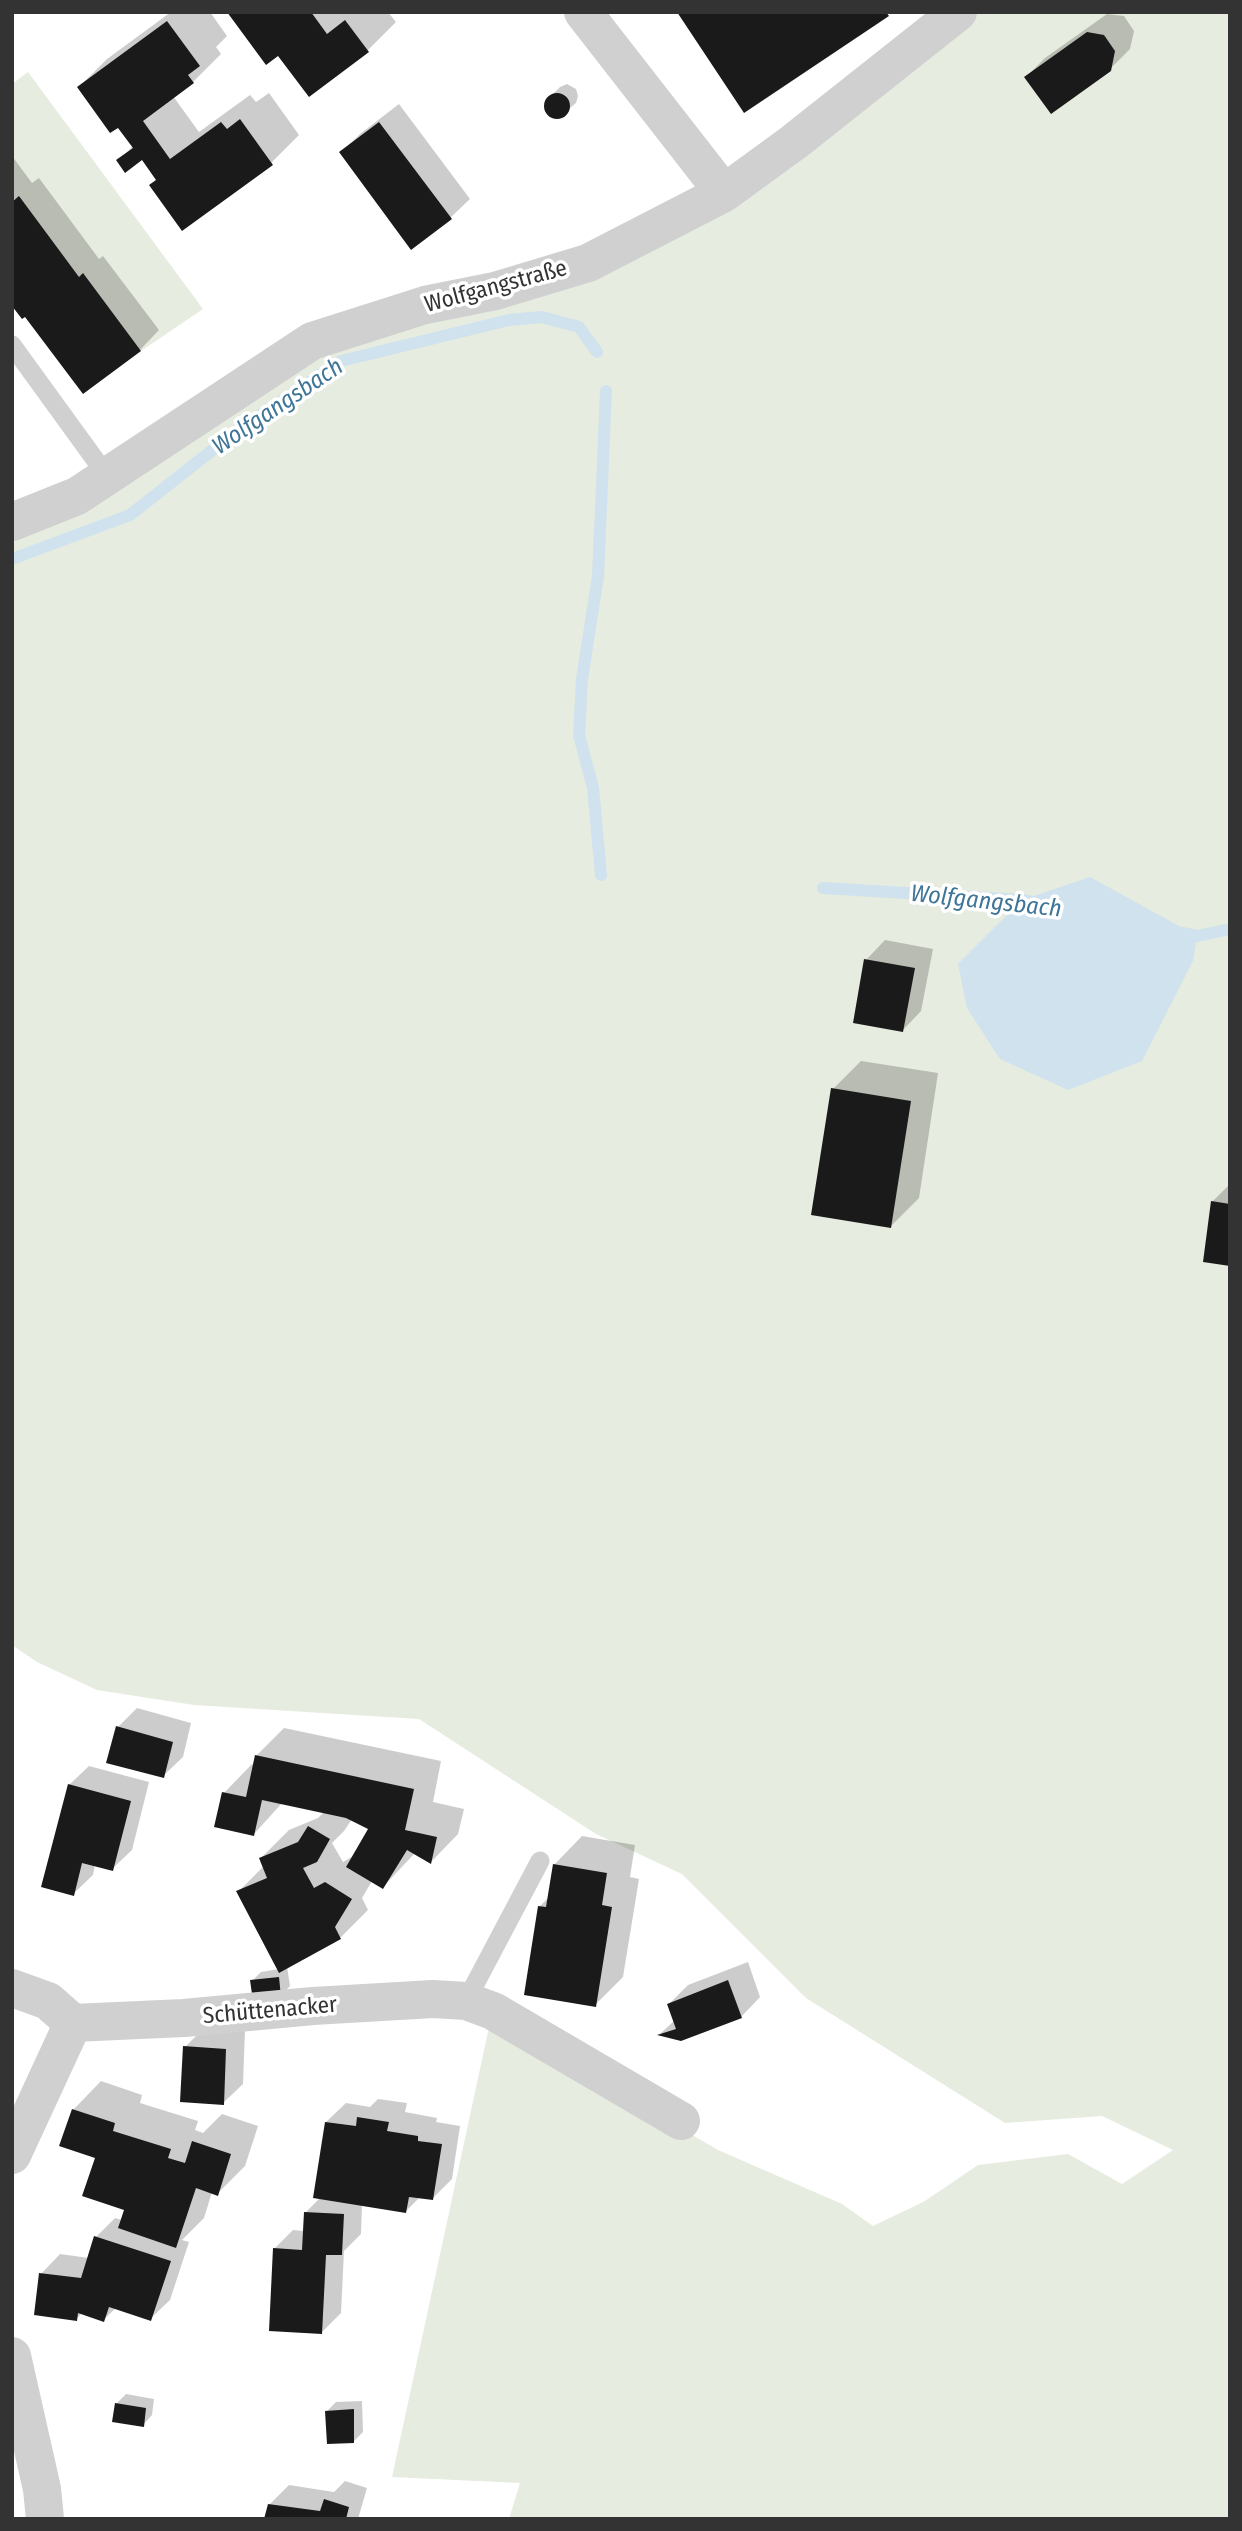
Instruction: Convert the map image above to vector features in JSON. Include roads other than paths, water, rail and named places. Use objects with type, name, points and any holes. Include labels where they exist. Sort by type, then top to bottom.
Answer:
[{"type":"street","points":[[583,12],[723,193]]},
{"type":"street","name":"Wolfgangstraße","points":[[12,522],[77,496],[312,341],[425,305],[495,291],[598,259],[723,193],[794,142],[958,12]]},
{"type":"street","points":[[12,1988],[48,2001],[73,2023],[12,2155]]},
{"type":"street","name":"Schüttenacker","points":[[73,2023],[184,2018],[433,1999],[466,2001],[493,2011],[681,2121]]},
{"type":"street","points":[[12,2356],[42,2489],[45,2519]]},
{"type":"lane","points":[[12,345],[107,476]]},
{"type":"lane","points":[[466,2001],[540,1861]]},
{"type":"water","points":[[1090,877],[1197,936],[1193,961],[1142,1061],[1068,1090],[1000,1059],[967,1008],[958,964],[1022,900]]},
{"type":"waterway","name":"Wolfgangsbach","points":[[12,559],[130,515],[238,430],[341,361],[509,320],[542,317],[579,327],[597,352]]},
{"type":"waterway","name":"Wolfgangsbach","points":[[601,875],[593,788],[579,735],[582,679],[598,576],[606,391]]},
{"type":"waterway","name":"Wolfgangsbach","points":[[823,888],[1037,903]]},
{"type":"waterway","name":"Wolfgangsbach","points":[[1182,933],[1197,936],[1230,929]]}]
